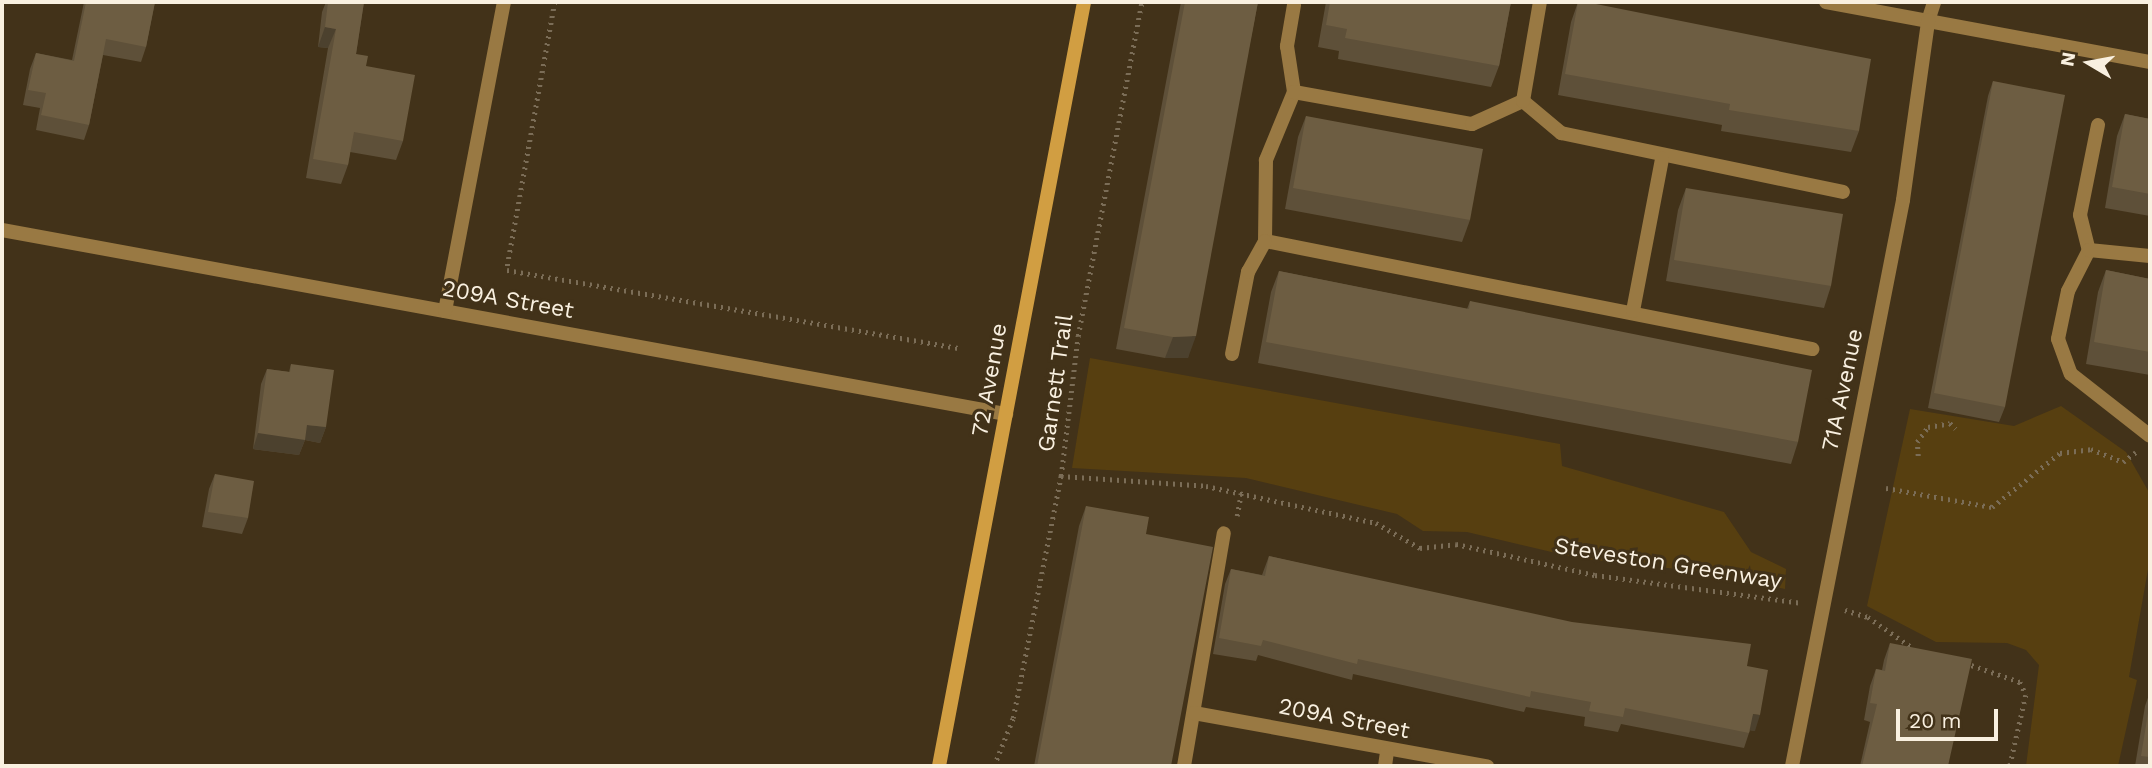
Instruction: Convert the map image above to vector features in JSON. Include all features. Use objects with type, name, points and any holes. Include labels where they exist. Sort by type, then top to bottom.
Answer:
[{"type":"main road","name":"72 Avenue","points":[[939,766],[1084,2]]},
{"type":"street","points":[[445,312],[504,2]]},
{"type":"street","points":[[1523,101],[1540,2]]},
{"type":"street","points":[[1826,2],[2150,62]]},
{"type":"street","name":"71A Avenue","points":[[1792,766],[1821,606],[1903,200],[1928,22],[1934,2]]},
{"type":"street","points":[[1232,354],[1248,272],[1265,241],[1266,160],[1294,92],[1287,69],[1294,5]]},
{"type":"street","points":[[1294,92],[1472,124],[1523,101]]},
{"type":"street","points":[[1523,101],[1561,133],[1662,159],[1843,192]]},
{"type":"street","points":[[2098,125],[2080,215],[2089,250],[2061,318],[2063,359],[2083,385],[2150,436]]},
{"type":"street","points":[[1633,311],[1662,159]]},
{"type":"street","name":"209A Street","points":[[2,230],[1006,414]]},
{"type":"street","points":[[1265,241],[1633,311],[1812,349]]},
{"type":"street","points":[[2089,250],[2150,256]]},
{"type":"street","points":[[1184,766],[1224,533]]},
{"type":"street","name":"209A Street","points":[[1194,713],[1386,759],[1487,766]]},
{"type":"path","points":[[555,2],[507,270],[958,348]]},
{"type":"path","name":"Garnett Trail","points":[[994,766],[1013,718],[1060,476],[1078,336],[1142,2]]},
{"type":"path","points":[[1918,456],[1917,442],[1928,427],[1950,423],[1956,429]]},
{"type":"path","points":[[1886,488],[1992,507],[2060,453],[2091,449],[2123,462],[2141,449]]},
{"type":"path","name":"Steveston Greenway","points":[[1060,476],[1206,486],[1376,523],[1420,548],[1456,544],[1595,575],[1821,606],[1868,617],[1922,651]]},
{"type":"path","points":[[1958,662],[2020,682],[2026,695],[2010,766]]},
{"type":"shaded area","points":[[1090,358],[1560,444],[1562,466],[1724,512],[1751,552],[1786,569],[1785,589],[1704,572],[1577,558],[1467,532],[1423,531],[1397,514],[1246,478],[1072,468]]},
{"type":"shaded area","points":[[2061,406],[2126,452],[2150,494],[2150,558],[2129,677],[2137,680],[2118,766],[2026,766],[2039,665],[2026,650],[2007,643],[1936,642],[1867,606],[1910,409],[2014,426]]},
{"type":"building","points":[[86,2],[155,2],[146,47],[106,39],[89,125],[41,115],[46,93],[28,90],[36,53],[74,61]]},
{"type":"building","points":[[328,2],[364,2],[356,54],[368,56],[366,66],[415,75],[403,141],[354,132],[348,165],[313,159],[336,29],[325,27]]},
{"type":"building","points":[[1185,2],[1258,2],[1196,336],[1173,337],[1124,328]]},
{"type":"building","points":[[1330,2],[1511,2],[1499,66],[1345,38],[1347,29],[1326,25]]},
{"type":"building","points":[[1578,2],[1871,59],[1859,131],[1729,110],[1730,104],[1565,74]]},
{"type":"building","points":[[1993,81],[2065,95],[2005,407],[1934,393]]},
{"type":"building","points":[[2125,114],[2150,119],[2150,194],[2112,187]]},
{"type":"building","points":[[1306,116],[1483,149],[1470,220],[1293,188]]},
{"type":"building","points":[[1686,188],[1843,214],[1831,286],[1674,260]]},
{"type":"building","points":[[2106,270],[2150,279],[2150,352],[2094,342]]},
{"type":"building","points":[[1279,271],[1469,309],[1470,301],[1812,370],[1798,442],[1266,342]]},
{"type":"building","points":[[291,364],[334,370],[326,427],[307,425],[305,440],[258,433],[267,369],[290,372]]},
{"type":"building","points":[[215,474],[254,481],[248,518],[208,512]]},
{"type":"building","points":[[1086,506],[1149,517],[1146,534],[1213,547],[1171,766],[1037,766]]},
{"type":"building","points":[[1269,556],[1572,622],[1751,644],[1747,666],[1768,670],[1760,715],[1753,714],[1749,733],[1625,708],[1623,717],[1589,711],[1591,702],[1531,691],[1530,697],[1358,659],[1357,664],[1263,640],[1261,646],[1219,638],[1231,569],[1265,576]]},
{"type":"building","points":[[1890,643],[1972,659],[1948,766],[1862,766],[1877,704],[1870,703],[1876,669],[1885,671]]},
{"type":"building","points":[[2150,701],[2150,757],[2141,756]]}]
